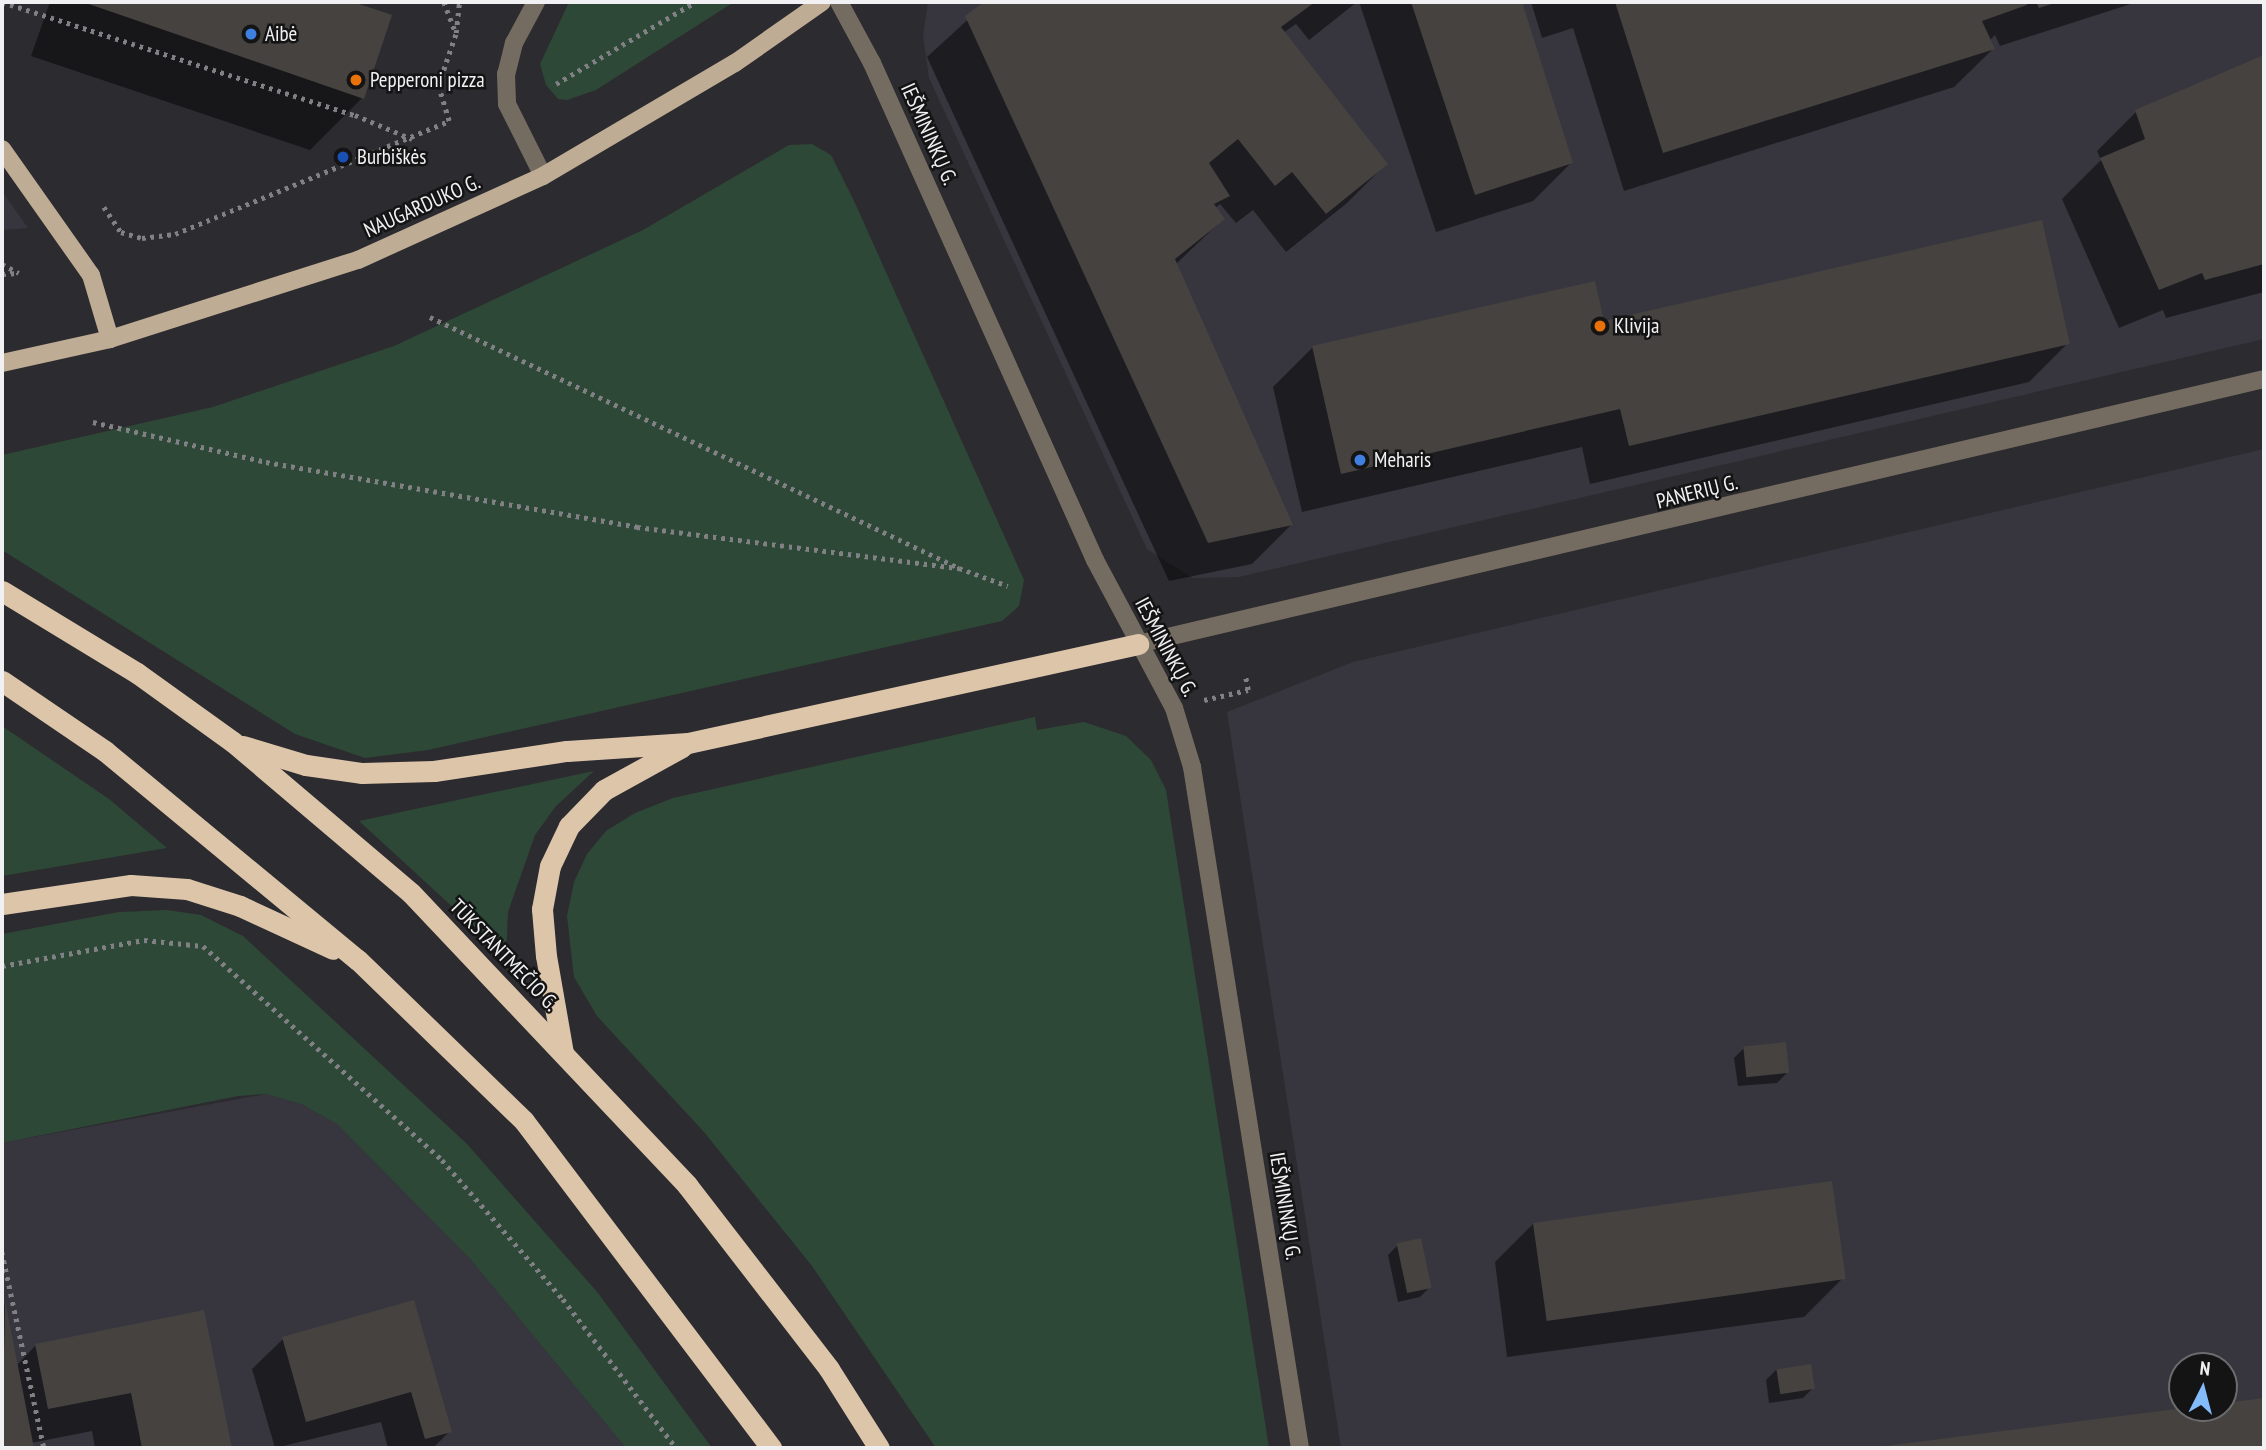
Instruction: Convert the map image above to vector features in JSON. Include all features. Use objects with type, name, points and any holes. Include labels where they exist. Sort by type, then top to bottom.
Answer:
[{"type":"highway","name":"TŪKSTANTMEČIO G.","points":[[2,591],[137,673],[233,743],[411,892],[687,1185],[829,1369],[879,1448]]},
{"type":"highway","points":[[233,743],[306,765],[362,773],[434,771],[567,751],[688,743],[1138,644]]},
{"type":"highway","points":[[2,681],[105,751],[358,960],[524,1121],[771,1448]]},
{"type":"highway","points":[[564,1053],[542,909],[550,866],[569,826],[604,790],[688,743]]},
{"type":"highway","points":[[2,904],[131,885],[187,889],[240,906],[358,960]]},
{"type":"main road","name":"NAUGARDUKO G.","points":[[2,363],[110,338],[358,260],[542,176],[724,70],[822,2]]},
{"type":"main road","points":[[2,149],[92,275],[110,338]]},
{"type":"street","points":[[536,2],[514,43],[506,74],[508,104],[542,176]]},
{"type":"street","name":"IEŠMININKŲ G.","points":[[839,2],[872,63],[1096,560],[1174,708],[1192,767],[1300,1448]]},
{"type":"street","name":"PANERIŲ G.","points":[[1138,644],[2264,379]]},
{"type":"path","points":[[2,2],[355,115],[413,139]]},
{"type":"path","points":[[444,2],[456,33]]},
{"type":"path","points":[[104,207],[121,232],[142,238],[176,234],[413,139],[449,121],[438,86],[456,33],[459,2]]},
{"type":"path","points":[[556,84],[695,2]]},
{"type":"path","points":[[2,264],[19,274],[2,274]]},
{"type":"path","points":[[430,317],[959,568],[1008,586]]},
{"type":"path","points":[[93,422],[266,461],[624,524],[959,568]]},
{"type":"path","points":[[1203,700],[1248,690],[1245,676]]},
{"type":"path","points":[[2,966],[144,940],[203,946],[442,1160],[563,1299],[676,1448]]},
{"type":"path","points":[[2,1252],[44,1448]]},
{"type":"shaded area","points":[[928,2],[2264,2],[2264,339],[1239,577],[1193,578],[1147,549],[929,78],[923,35]]},
{"type":"shaded area","points":[[2,191],[28,228],[2,230]]},
{"type":"shaded area","points":[[2264,449],[2264,1448],[1341,1448],[1227,712],[1353,662]]},
{"type":"shaded area","points":[[266,1094],[301,1104],[337,1124],[471,1260],[626,1448],[2,1448],[2,1143]]},
{"type":"green space","points":[[569,2],[734,2],[596,90],[567,100],[558,99],[546,85],[540,64]]},
{"type":"green space","points":[[812,144],[831,155],[855,203],[1024,580],[1019,606],[1002,621],[428,750],[365,758],[295,734],[2,550],[2,455],[213,407],[394,346],[643,230],[789,145]]},
{"type":"green space","points":[[1035,717],[1037,730],[1084,722],[1126,736],[1151,760],[1166,790],[1269,1448],[936,1448],[812,1266],[704,1132],[597,1016],[574,977],[567,916],[574,882],[587,854],[606,831],[635,813],[673,798]]},
{"type":"green space","points":[[2,726],[109,799],[167,848],[2,876]]},
{"type":"green space","points":[[594,771],[556,806],[535,835],[508,912],[506,956],[359,821]]},
{"type":"green space","points":[[167,910],[201,915],[243,936],[467,1144],[598,1293],[712,1448],[626,1448],[471,1260],[337,1124],[301,1104],[266,1094],[238,1096],[2,1143],[2,934],[119,912]]},
{"type":"building","points":[[83,2],[353,2],[392,15],[364,99]]},
{"type":"building","points":[[984,2],[1315,2],[1281,27],[1388,164],[1326,214],[1292,172],[1275,186],[1238,139],[1209,163],[1230,196],[1214,204],[1225,219],[1175,259],[1293,525],[1208,543],[965,16]]},
{"type":"building","points":[[1411,2],[1522,2],[1573,163],[1475,195]]},
{"type":"building","points":[[1615,2],[2026,2],[2027,5],[1982,21],[1995,49],[1663,153]]},
{"type":"building","points":[[2036,2],[2058,2],[2039,8]]},
{"type":"building","points":[[2264,55],[2264,264],[2205,280],[2202,273],[2159,290],[2100,158],[2145,139],[2135,110]]},
{"type":"building","points":[[2042,220],[2070,344],[1629,446],[1620,409],[1341,474],[1312,346],[1595,281],[1604,321]]},
{"type":"building","points":[[1786,1042],[1789,1073],[1746,1077],[1743,1046]]},
{"type":"building","points":[[1832,1181],[1846,1279],[1547,1321],[1533,1223]]},
{"type":"building","points":[[1421,1238],[1432,1288],[1407,1293],[1397,1243]]},
{"type":"building","points":[[5,1300],[34,1448],[2,1448]]},
{"type":"building","points":[[414,1300],[452,1432],[425,1439],[411,1392],[306,1422],[282,1337]]},
{"type":"building","points":[[204,1310],[232,1448],[142,1448],[131,1393],[48,1409],[35,1344]]},
{"type":"building","points":[[1811,1364],[1815,1389],[1780,1394],[1776,1369]]},
{"type":"building","points":[[2264,1398],[2264,1448],[1870,1448],[2168,1410],[2168,1422],[2238,1422],[2238,1401]]},
{"type":"place","name":"Aibė","points":[[251,34]]},
{"type":"place","name":"Pepperoni pizza","points":[[356,80]]},
{"type":"place","name":"Burbiškės","points":[[343,157]]},
{"type":"place","name":"Klivija","points":[[1600,326]]},
{"type":"place","name":"Meharis","points":[[1360,460]]}]
